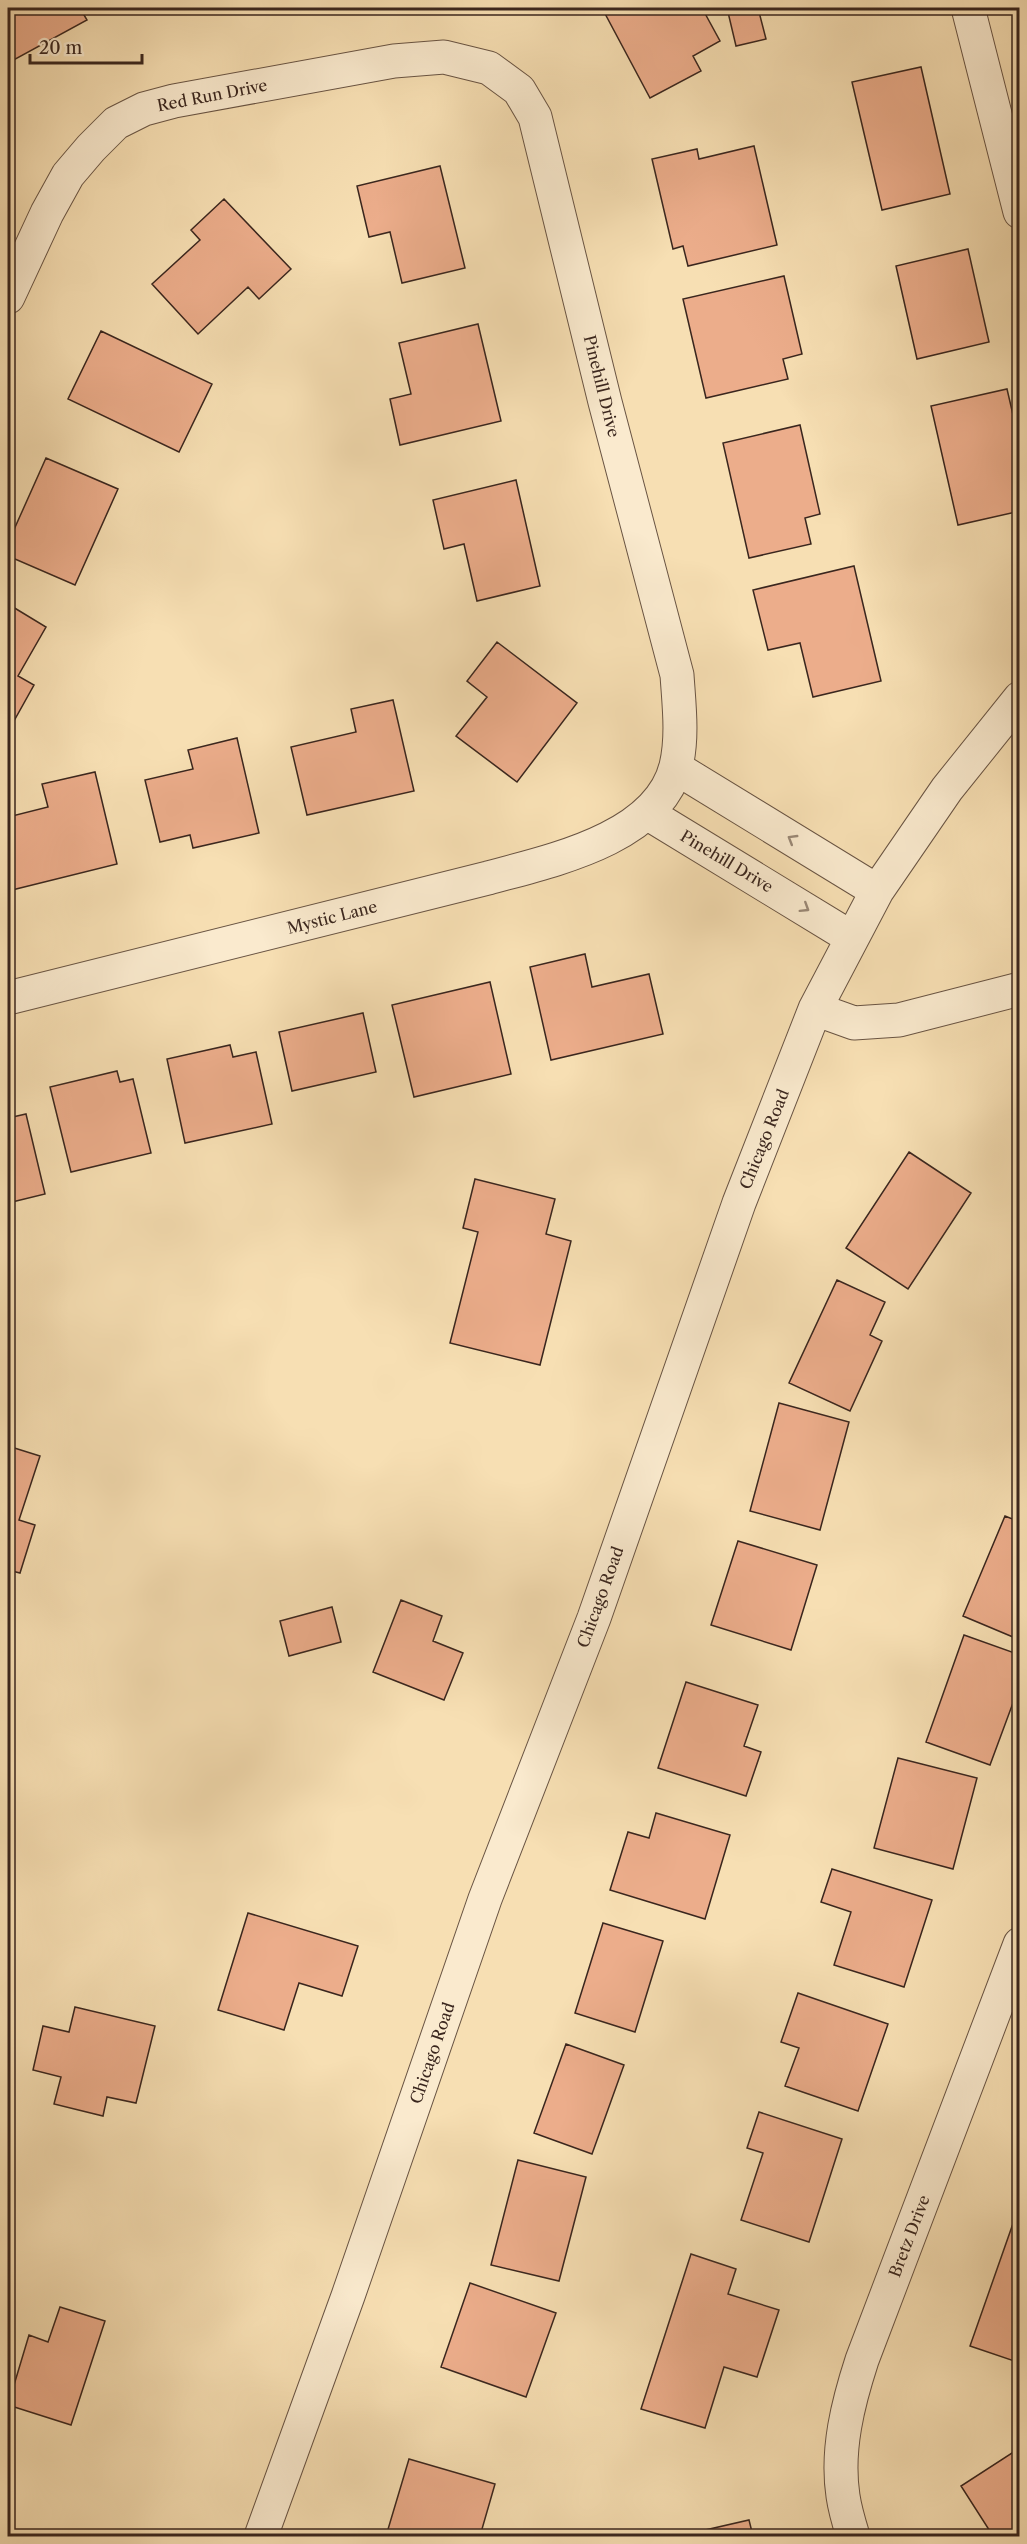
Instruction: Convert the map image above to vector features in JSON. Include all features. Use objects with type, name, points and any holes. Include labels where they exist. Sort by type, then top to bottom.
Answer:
[{"type":"street","points":[[968,8],[1020,212]]},
{"type":"street","name":"Red Run Drive","points":[[8,297],[47,213],[68,175],[116,123],[144,109],[174,101],[394,61],[444,57]]},
{"type":"street","name":"Pinehill Drive","points":[[444,57],[489,68],[519,90],[535,117],[605,402],[676,675],[680,710],[676,768],[664,791],[647,813],[852,938]]},
{"type":"street","name":"Chicago Road","points":[[261,2536],[348,2296],[485,1899],[594,1618],[739,1203],[815,1009],[878,891],[947,789],[1020,698]]},
{"type":"street","points":[[676,768],[878,891]]},
{"type":"street","name":"Mystic Lane","points":[[8,999],[559,859],[619,832],[647,813]]},
{"type":"street","points":[[815,1009],[854,1023],[899,1020],[1020,988]]},
{"type":"street","name":"Bretz Drive","points":[[853,2536],[843,2495],[842,2443],[848,2403],[862,2360],[1013,1982],[1020,1944]]},
{"type":"building","points":[[8,8],[80,8],[87,20],[10,62]]},
{"type":"building","points":[[602,8],[675,8],[678,14],[690,8],[702,8],[720,41],[693,56],[701,71],[650,98]]},
{"type":"building","points":[[727,8],[758,8],[766,39],[736,46]]},
{"type":"building","points":[[921,67],[950,194],[882,210],[852,82]]},
{"type":"building","points":[[754,146],[777,245],[688,266],[683,246],[673,249],[652,159],[697,149],[699,159]]},
{"type":"building","points":[[440,166],[465,268],[402,283],[390,232],[369,237],[357,186]]},
{"type":"building","points":[[224,199],[291,269],[259,299],[248,287],[198,334],[152,284],[200,240],[191,230]]},
{"type":"building","points":[[968,249],[989,342],[917,359],[896,266]]},
{"type":"building","points":[[784,276],[802,354],[783,359],[788,379],[706,398],[683,299]]},
{"type":"building","points":[[478,324],[501,421],[400,445],[390,399],[411,394],[399,343]]},
{"type":"building","points":[[101,331],[212,384],[179,452],[68,399]]},
{"type":"building","points":[[1007,389],[1020,445],[1020,511],[958,525],[931,406]]},
{"type":"building","points":[[800,425],[820,514],[805,518],[811,544],[749,558],[723,443]]},
{"type":"building","points":[[46,458],[118,489],[75,585],[8,556],[8,543]]},
{"type":"building","points":[[516,480],[540,586],[477,601],[464,544],[444,549],[433,500]]},
{"type":"building","points":[[854,566],[881,681],[813,697],[800,643],[768,650],[753,590]]},
{"type":"building","points":[[8,604],[46,627],[18,676],[34,685],[10,728],[8,726]]},
{"type":"building","points":[[497,642],[577,703],[517,782],[456,736],[487,697],[467,681]]},
{"type":"building","points":[[393,700],[414,791],[307,815],[291,747],[356,732],[351,709]]},
{"type":"building","points":[[237,738],[259,833],[193,848],[190,835],[160,842],[145,780],[193,769],[188,750]]},
{"type":"building","points":[[95,772],[117,864],[8,891],[8,817],[48,807],[42,784]]},
{"type":"building","points":[[585,954],[592,987],[649,974],[663,1034],[551,1060],[530,967]]},
{"type":"building","points":[[490,982],[511,1074],[414,1097],[392,1005]]},
{"type":"building","points":[[363,1013],[376,1072],[292,1091],[279,1032]]},
{"type":"building","points":[[230,1045],[233,1057],[256,1052],[272,1124],[185,1143],[167,1059]]},
{"type":"building","points":[[117,1071],[120,1082],[133,1079],[151,1153],[71,1172],[50,1087]]},
{"type":"building","points":[[26,1114],[45,1194],[8,1203],[8,1118]]},
{"type":"building","points":[[909,1152],[971,1193],[908,1289],[846,1248]]},
{"type":"building","points":[[475,1179],[555,1199],[546,1234],[571,1241],[540,1365],[450,1343],[478,1232],[463,1228]]},
{"type":"building","points":[[837,1280],[885,1302],[870,1335],[882,1341],[850,1411],[789,1383]]},
{"type":"building","points":[[779,1403],[849,1422],[820,1530],[750,1511]]},
{"type":"building","points":[[8,1446],[40,1456],[19,1520],[35,1525],[20,1573],[8,1570]]},
{"type":"building","points":[[1005,1516],[1020,1522],[1020,1640],[963,1616]]},
{"type":"building","points":[[738,1541],[817,1565],[791,1650],[711,1625]]},
{"type":"building","points":[[401,1600],[442,1616],[433,1641],[463,1653],[444,1700],[373,1672]]},
{"type":"building","points":[[332,1607],[341,1642],[289,1656],[280,1621]]},
{"type":"building","points":[[964,1635],[1020,1655],[1020,1684],[990,1765],[926,1742]]},
{"type":"building","points":[[686,1682],[758,1705],[744,1746],[761,1752],[746,1796],[658,1768]]},
{"type":"building","points":[[898,1758],[977,1778],[953,1869],[874,1848]]},
{"type":"building","points":[[656,1813],[730,1835],[705,1919],[610,1890],[628,1832],[649,1838]]},
{"type":"building","points":[[832,1869],[932,1900],[904,1987],[834,1965],[851,1912],[821,1902]]},
{"type":"building","points":[[248,1913],[358,1946],[342,1996],[299,1983],[284,2030],[218,2010]]},
{"type":"building","points":[[603,1923],[663,1941],[635,2032],[575,2013]]},
{"type":"building","points":[[798,1993],[888,2024],[858,2111],[785,2086],[799,2048],[781,2042]]},
{"type":"building","points":[[75,2007],[155,2026],[136,2103],[107,2097],[103,2116],[54,2104],[61,2077],[33,2070],[43,2026],[69,2032]]},
{"type":"building","points":[[566,2044],[624,2065],[592,2154],[534,2133]]},
{"type":"building","points":[[759,2112],[842,2139],[809,2242],[741,2220],[763,2153],[747,2148]]},
{"type":"building","points":[[518,2160],[586,2177],[559,2281],[491,2265]]},
{"type":"building","points":[[1016,2215],[1020,2216],[1020,2363],[970,2346]]},
{"type":"building","points":[[691,2254],[736,2269],[728,2294],[779,2310],[757,2377],[724,2367],[705,2428],[641,2409]]},
{"type":"building","points":[[470,2283],[556,2313],[526,2397],[441,2367]]},
{"type":"building","points":[[60,2307],[105,2321],[71,2425],[8,2405],[29,2335],[48,2342]]},
{"type":"building","points":[[1015,2451],[1020,2459],[1020,2536],[993,2536],[961,2486]]},
{"type":"building","points":[[409,2459],[495,2484],[480,2536],[386,2536]]},
{"type":"building","points":[[749,2520],[753,2536],[679,2536]]}]
